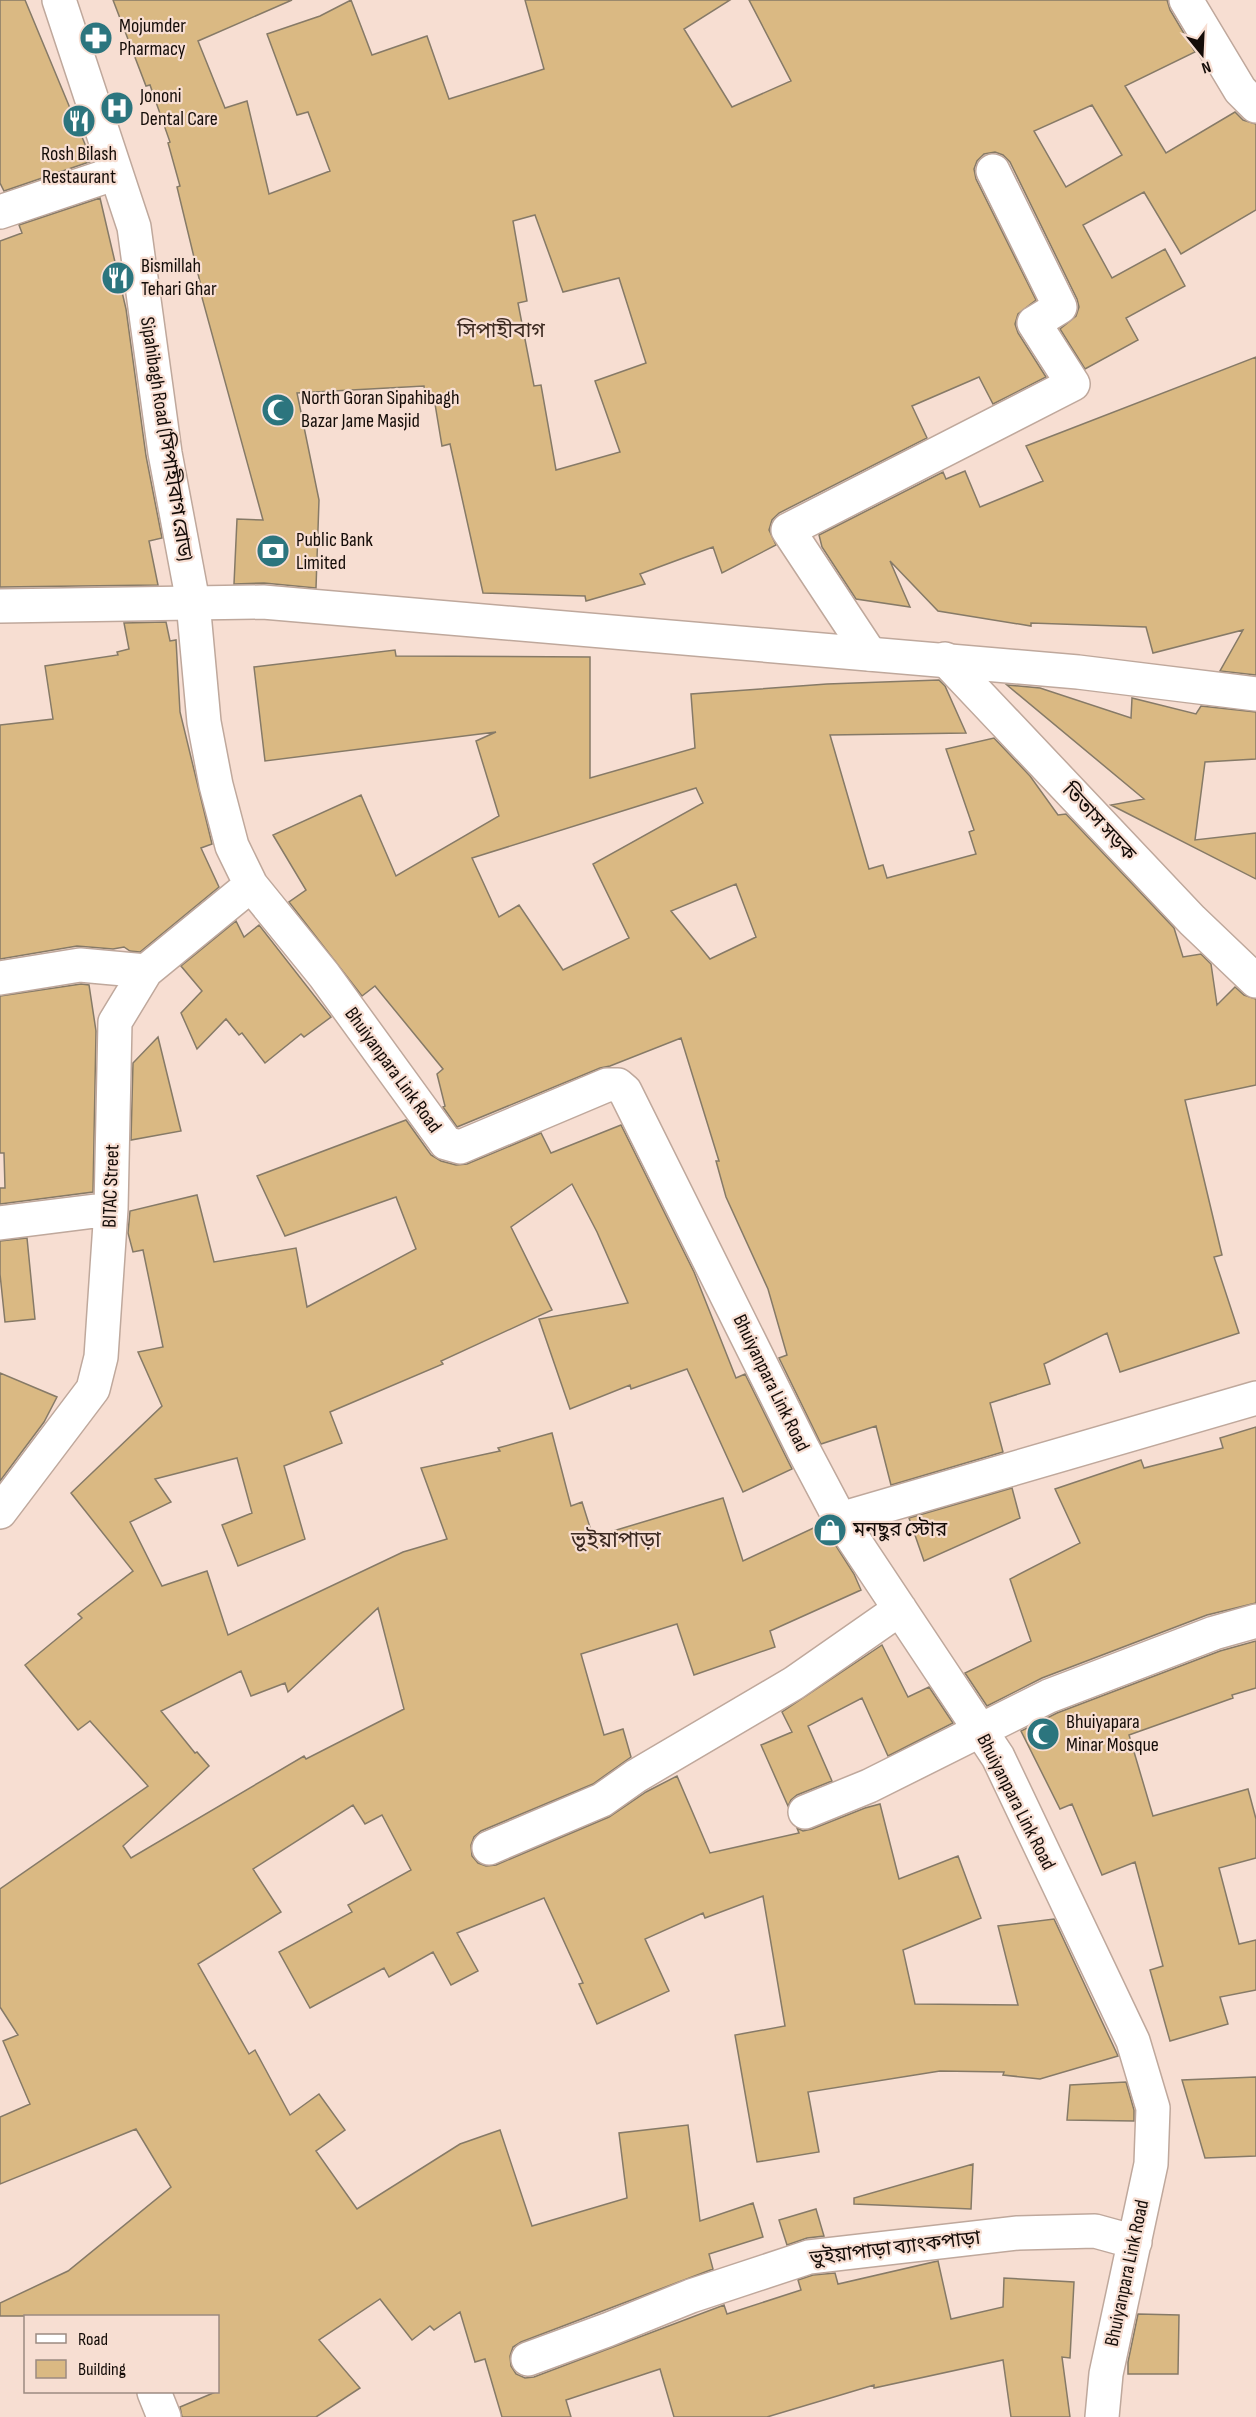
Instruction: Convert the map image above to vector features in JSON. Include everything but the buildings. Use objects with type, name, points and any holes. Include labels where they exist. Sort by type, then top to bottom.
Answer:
[{"type":"street","name":"Sipahibagh Road (সিপাহীবাগ রোড)","points":[[59,0],[134,227],[165,453],[193,602]]},
{"type":"street","points":[[1186,0],[1240,90],[1256,106]]},
{"type":"street","points":[[870,654],[788,530],[1073,384],[1034,323],[1060,308],[993,171]]},
{"type":"street","points":[[0,212],[116,173]]},
{"type":"street","name":"Bhuiyanpara Link Road","points":[[193,602],[204,722],[216,785],[232,846],[251,885],[324,975],[446,1143],[460,1147],[608,1084],[618,1084],[625,1091],[840,1519],[998,1757],[1133,2041],[1153,2108],[1151,2164],[1106,2374],[1102,2417]]},
{"type":"street","points":[[0,606],[263,602],[945,659],[1078,672],[1256,694]]},
{"type":"street","name":"তিতাস সড়ক","points":[[945,659],[1192,920],[1256,981]]},
{"type":"street","name":"BITAC Street","points":[[0,1512],[93,1389],[101,1357],[111,1209],[115,1022],[146,971],[251,885]]},
{"type":"street","points":[[0,978],[80,965],[146,971]]},
{"type":"street","points":[[0,1223],[111,1209]]},
{"type":"street","points":[[840,1519],[1256,1398]]},
{"type":"street","points":[[489,1848],[602,1800],[636,1776],[794,1683],[900,1609]]},
{"type":"street","points":[[805,1812],[869,1786],[1049,1696],[1214,1633],[1256,1621]]},
{"type":"street","name":"ভুইয়াপাড়া ব্যাংকপাড়া","points":[[528,2359],[692,2296],[810,2257],[1018,2233],[1095,2230],[1135,2242]]},
{"type":"street","points":[[155,2393],[164,2417]]},
{"type":"place","name":"Mojumder Pharmacy","points":[[96,38]]},
{"type":"place","name":"Jononi Dental Care","points":[[117,108]]},
{"type":"place","name":"Rosh Bilash Restaurant","points":[[79,121]]},
{"type":"place","name":"Bismillah Tehari Ghar","points":[[118,278]]},
{"type":"place","name":"North Goran Sipahibagh Bazar Jame Masjid","points":[[278,410]]},
{"type":"place","name":"Public Bank Limited","points":[[273,551]]},
{"type":"place","name":"মনছুর স্টোর","points":[[830,1530]]},
{"type":"place","name":"Bhuiyapara Minar Mosque","points":[[1043,1734]]},
{"type":"district","name":"সিপাহীবাগ","points":[[501,330]]},
{"type":"district","name":"ভূইয়াপাড়া","points":[[616,1540]]}]
